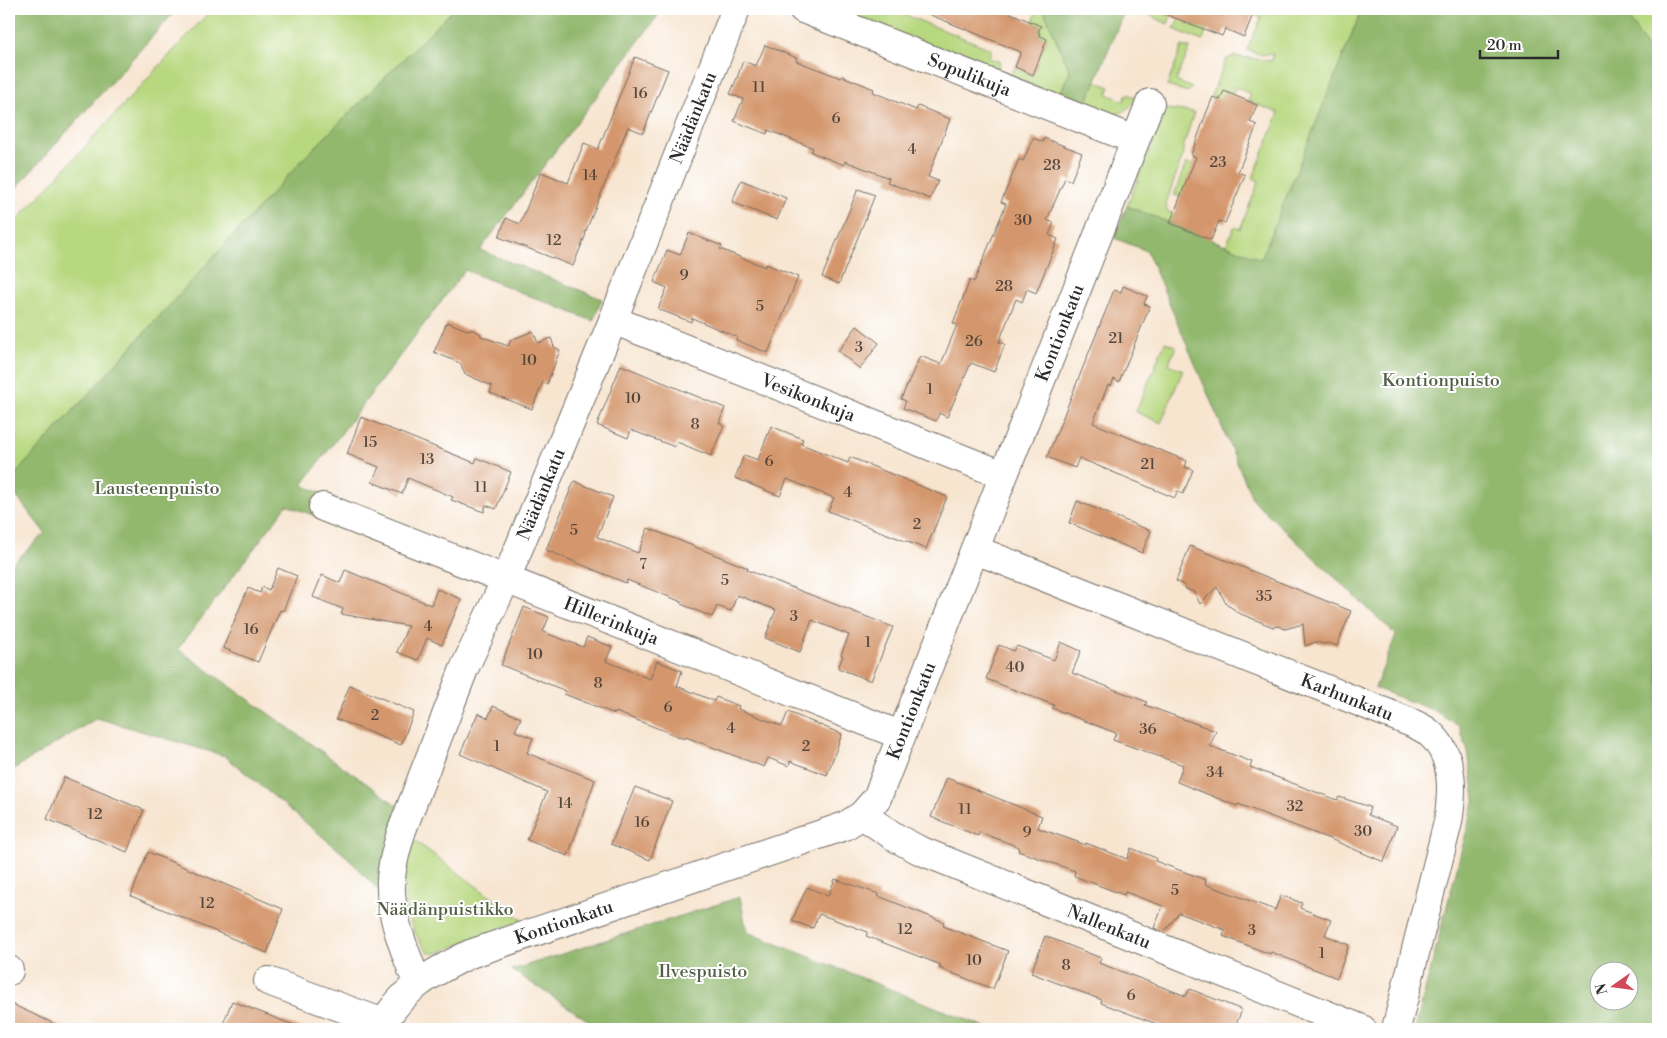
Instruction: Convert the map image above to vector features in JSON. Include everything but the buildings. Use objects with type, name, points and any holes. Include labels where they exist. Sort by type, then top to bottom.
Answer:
[{"type":"street","name":"Näädänkatu","points":[[417,983],[397,929],[392,906],[391,879],[402,830],[464,669],[506,579],[613,320],[736,9]]},
{"type":"street","name":"Sopulikuja","points":[[803,9],[1135,140]]},
{"type":"street","name":"Kontionkatu","points":[[383,1026],[398,1002],[417,983],[441,968],[470,954],[838,828],[862,815],[877,798],[900,735],[976,550],[1003,475],[1150,103]]},
{"type":"street","name":"Vesikonkuja","points":[[613,320],[1003,475]]},
{"type":"street","name":"Hillerinkuja","points":[[323,507],[900,735]]},
{"type":"street","name":"Karhunkatu","points":[[976,550],[1407,721],[1428,732],[1443,750],[1451,772],[1452,796],[1448,822],[1396,1029]]},
{"type":"street","name":"Nallenkatu","points":[[862,815],[898,839],[919,850],[1362,1029]]},
{"type":"street","points":[[268,981],[383,1026]]},
{"type":"green space","points":[[9,9],[177,9],[9,196]]},
{"type":"green space","points":[[212,9],[454,9],[307,155],[9,481],[9,229]]},
{"type":"green space","name":"Lausteenpuisto","points":[[454,9],[663,9],[480,250],[602,299],[593,321],[465,270],[302,485],[343,502],[335,524],[287,505],[178,649],[398,806],[381,893],[346,856],[225,756],[97,718],[9,772],[9,567],[45,533],[9,487],[9,481],[307,155]]},
{"type":"green space","points":[[843,9],[890,9],[991,49],[989,58],[1000,62],[995,76],[840,13]]},
{"type":"green space","points":[[1027,9],[1043,9],[1070,71],[1059,96],[1010,76],[1015,67],[1033,74],[1047,39],[1039,35],[1041,25],[1033,22],[1036,13]]},
{"type":"green space","points":[[1043,9],[1125,9],[1085,107],[1059,96],[1070,71]]},
{"type":"green space","points":[[1137,9],[1166,9],[1164,14],[1171,16],[1168,24]]},
{"type":"green space","points":[[1255,9],[1362,9],[1261,260],[1226,245],[1234,227],[1240,229],[1259,181],[1253,178],[1279,113],[1248,101],[1251,94],[1235,87],[1232,94],[1220,100],[1211,96],[1226,60],[1233,56],[1272,61],[1273,54],[1262,55],[1247,50],[1261,18],[1253,14]]},
{"type":"green space","name":"Kontionpuisto","points":[[1362,9],[1623,9],[1658,66],[1658,1029],[1415,1029],[1475,798],[1468,752],[1459,726],[1435,711],[1375,688],[1396,635],[1253,500],[1147,251],[1114,238],[1127,206],[1261,259]]},
{"type":"green space","points":[[1623,9],[1658,9],[1658,66]]},
{"type":"green space","points":[[1182,12],[1189,14],[1186,23],[1201,28],[1204,20],[1210,23],[1202,41],[1174,29]]},
{"type":"green space","points":[[1182,46],[1190,48],[1176,81],[1192,88],[1188,92],[1167,86]]},
{"type":"green space","points":[[1095,81],[1110,87],[1107,94],[1124,101],[1127,94],[1137,98],[1120,113],[1107,114],[1085,107]]},
{"type":"green space","points":[[1166,109],[1194,112],[1184,144],[1182,158],[1166,203],[1167,211],[1174,214],[1170,223],[1127,206]]},
{"type":"green space","points":[[1186,163],[1194,166],[1181,197],[1174,195]]},
{"type":"green space","points":[[1165,342],[1176,346],[1169,364],[1183,370],[1161,423],[1136,412]]},
{"type":"green space","name":"Näädänpuistikko","points":[[414,840],[523,921],[437,953],[429,953],[416,935],[408,914],[404,891],[407,858]]},
{"type":"green space","name":"Ilvespuisto","points":[[740,897],[747,932],[990,1029],[601,1029],[512,970]]}]
